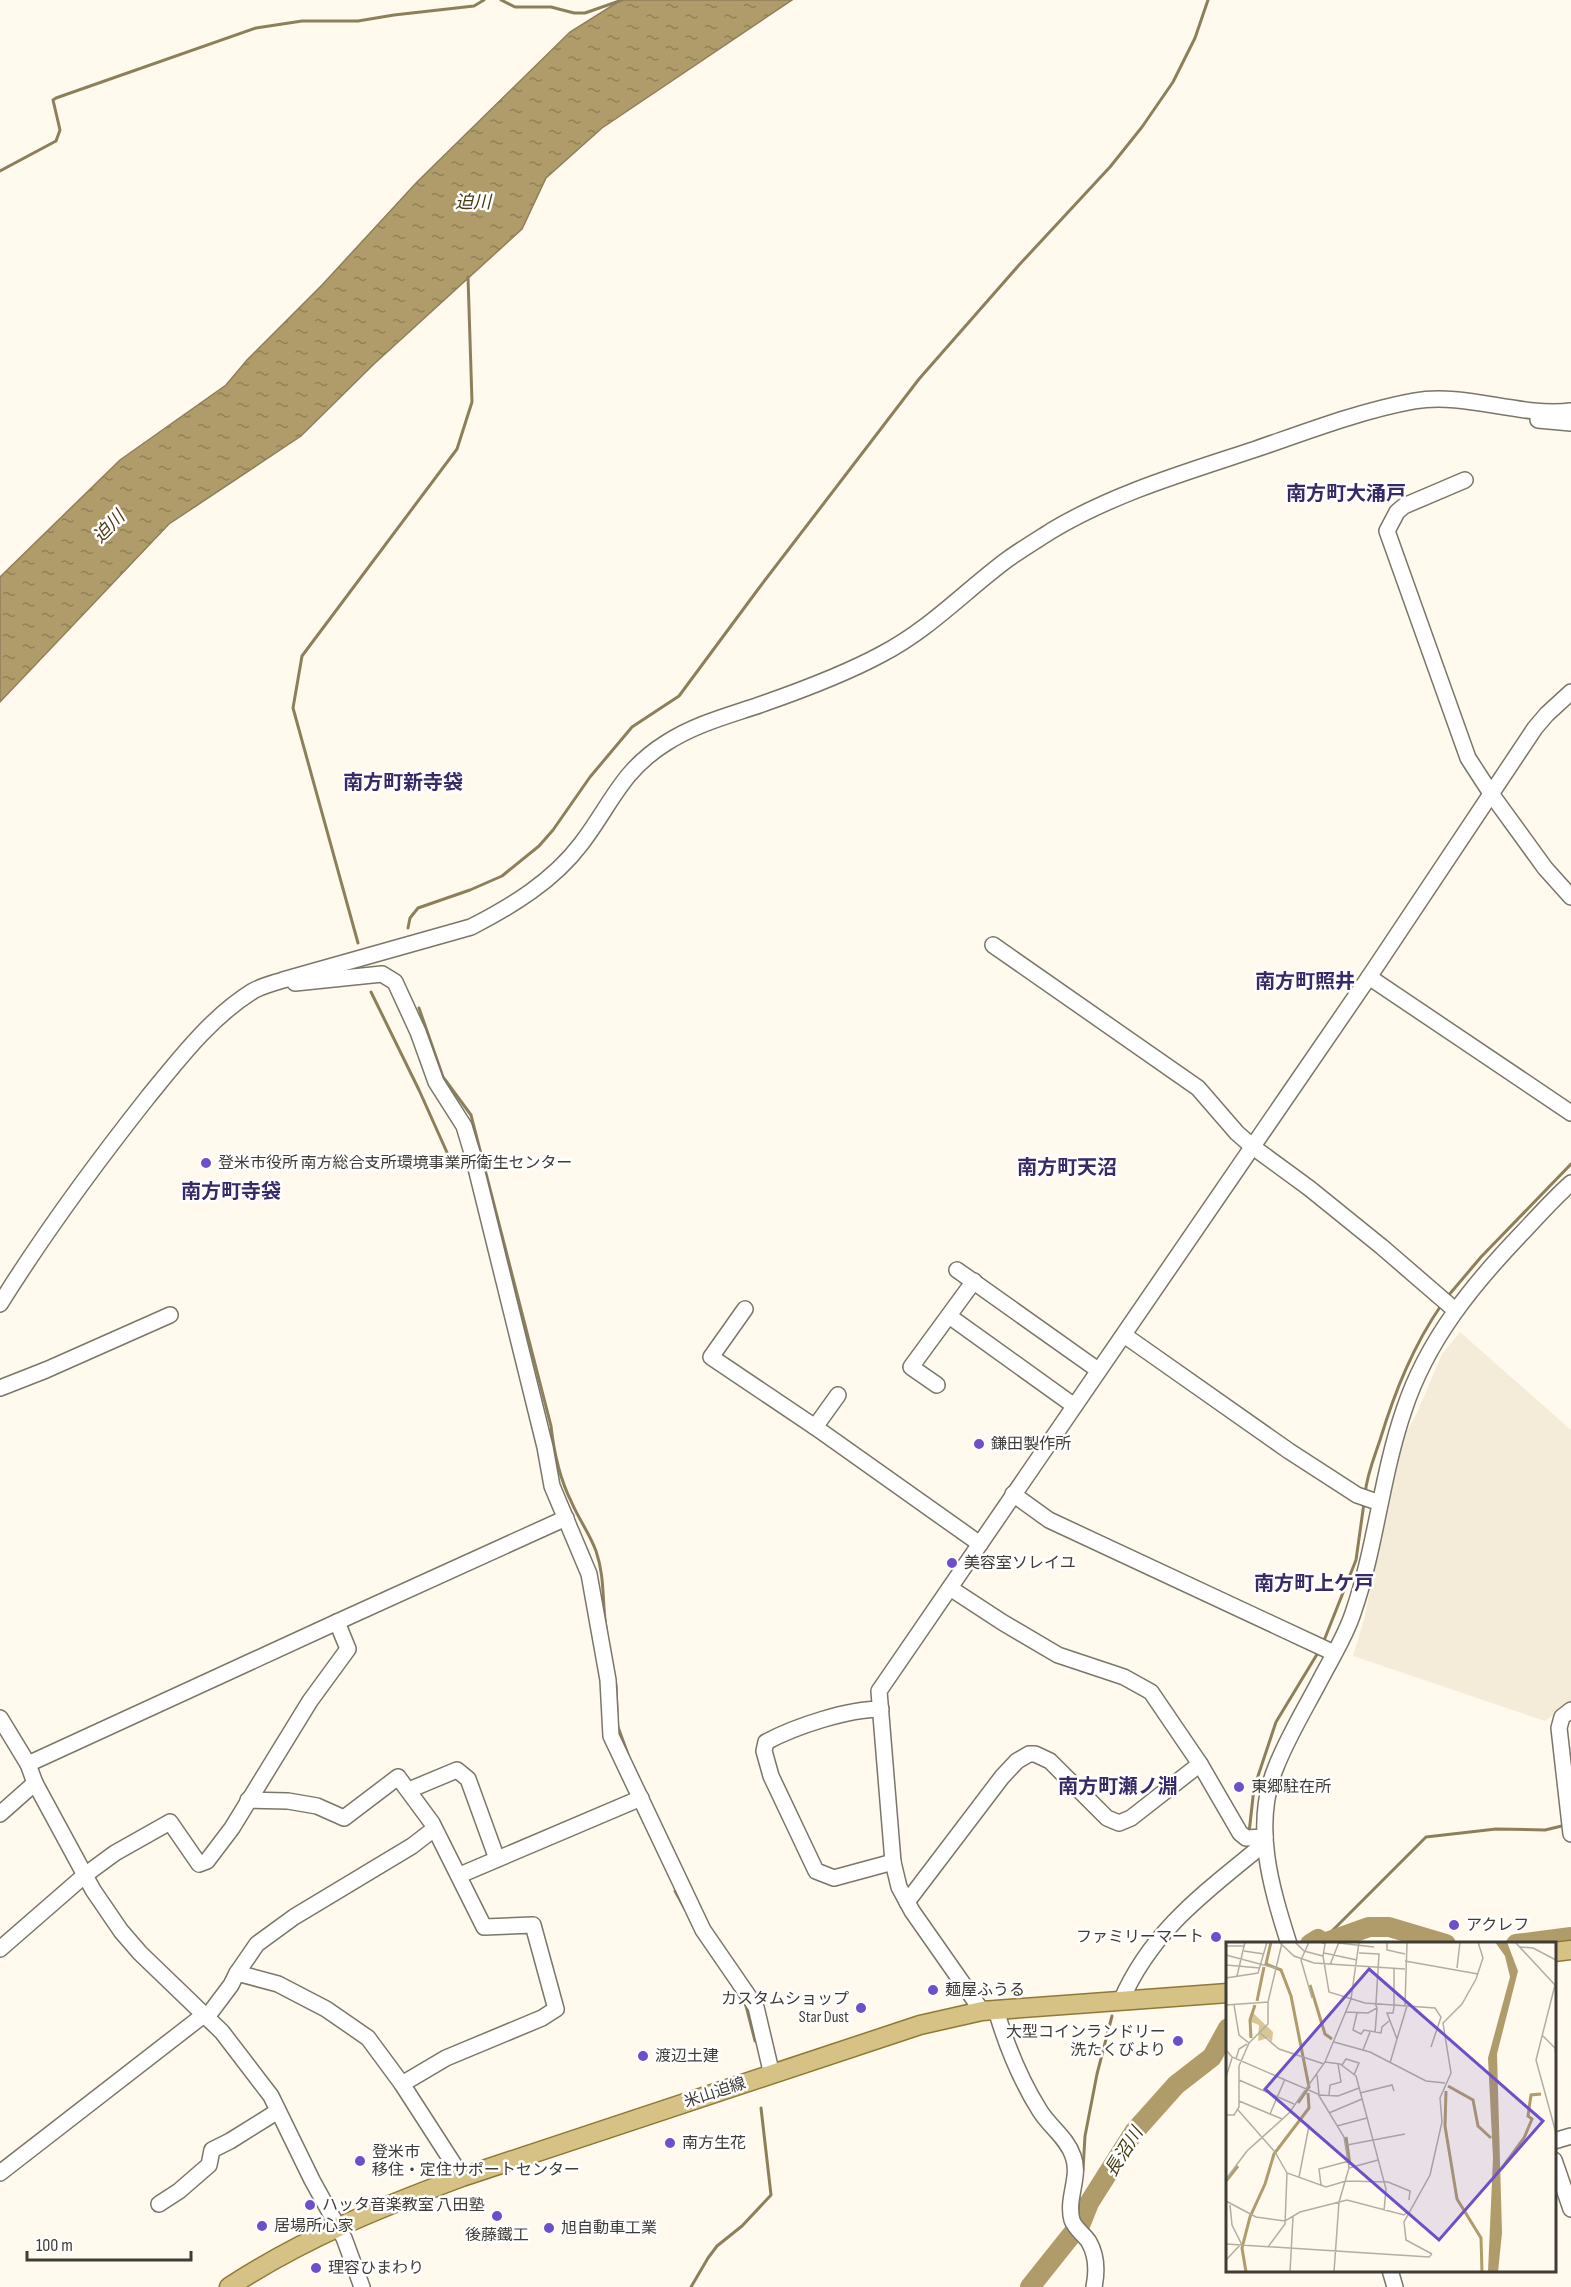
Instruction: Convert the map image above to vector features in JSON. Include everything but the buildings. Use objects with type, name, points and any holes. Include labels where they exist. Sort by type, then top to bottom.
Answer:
[{"type":"main road","points":[[1556,1952],[1571,1950]]},
{"type":"main road","name":"米山迫線","points":[[229,2287],[272,2260],[370,2211],[462,2177],[920,2025],[989,2010],[1226,1994]]},
{"type":"street","points":[[0,1304],[90,1171],[191,1045],[248,995],[255,990],[283,980],[471,927],[524,897],[567,860],[582,843],[627,775],[665,744],[699,724],[811,687],[885,653],[923,629],[1009,559],[1053,530],[1090,510],[1146,487],[1382,408],[1417,400],[1472,402],[1531,412],[1571,411]]},
{"type":"street","points":[[1504,407],[1520,417],[1571,423]]},
{"type":"street","points":[[1465,480],[1404,506],[1397,512],[1388,531],[1468,758],[1545,868],[1571,897]]},
{"type":"street","points":[[1094,2287],[1097,2275],[1094,2254],[1089,2242],[1077,2227],[1070,2204],[1076,2174],[1074,2156],[1036,2105],[1003,2032],[989,2010],[907,1902],[899,1887],[893,1862],[879,1691],[1369,977],[1535,728],[1546,714],[1571,692]]},
{"type":"street","points":[[993,945],[1198,1088],[1253,1147],[1310,1188],[1448,1304]]},
{"type":"street","points":[[283,980],[298,983],[382,974],[395,982],[418,1032],[436,1082],[464,1126],[518,1335],[552,1486],[589,1574],[608,1680],[611,1736],[703,1930],[756,2007],[761,2020],[769,2076]]},
{"type":"street","points":[[1369,977],[1571,1113]]},
{"type":"street","points":[[1121,2001],[1147,1952],[1173,1921],[1257,1839],[1275,1768],[1325,1649],[1352,1618],[1366,1572],[1370,1499],[1448,1304],[1485,1272],[1569,1187]]},
{"type":"street","points":[[957,1270],[1098,1370]]},
{"type":"street","points":[[937,1385],[911,1367],[974,1281]]},
{"type":"street","points":[[745,1308],[711,1357],[815,1427],[980,1544]]},
{"type":"street","points":[[0,1388],[170,1315]]},
{"type":"street","points":[[949,1316],[1073,1406]]},
{"type":"street","points":[[1124,1335],[1289,1451],[1370,1499]]},
{"type":"street","points":[[815,1427],[838,1395]]},
{"type":"street","points":[[1013,1494],[1049,1520],[1325,1649]]},
{"type":"street","points":[[28,1764],[566,1518]]},
{"type":"street","points":[[950,1588],[1058,1655],[1124,1677],[1151,1692],[1200,1764],[1229,1817],[1257,1839],[1289,1942]]},
{"type":"street","points":[[0,1949],[85,1875],[115,1853],[170,1822],[199,1864],[207,1861],[232,1828],[310,1701],[348,1649],[337,1622]]},
{"type":"street","points":[[881,1709],[863,1709],[781,1734],[766,1742],[764,1751],[771,1776],[816,1871],[834,1878],[893,1862]]},
{"type":"street","points":[[1571,1710],[1562,1717],[1558,1728],[1571,1834]]},
{"type":"street","points":[[0,1718],[28,1764],[35,1783],[103,1906],[140,1953],[206,2015],[266,2091],[344,2238],[362,2287]]},
{"type":"street","points":[[907,1902],[1002,1778],[1022,1756],[1035,1754],[1050,1761],[1107,1818],[1119,1823],[1131,1818],[1200,1764]]},
{"type":"street","points":[[409,1790],[457,1770],[468,1779],[496,1859]]},
{"type":"street","points":[[248,1800],[288,1801],[317,1806],[344,1818],[398,1777],[434,1829],[460,1875],[484,1927],[533,1925],[556,2009],[543,2018],[446,2058],[402,2084]]},
{"type":"street","points":[[0,1814],[35,1783]]},
{"type":"street","points":[[460,1875],[641,1798]]},
{"type":"street","points":[[0,2173],[206,2015],[231,1985],[256,1944],[294,1917],[412,1846],[434,1829]]},
{"type":"street","points":[[237,1973],[278,1984],[326,2009],[369,2038],[402,2084],[462,2177]]},
{"type":"street","points":[[159,2204],[178,2192],[209,2165],[212,2150],[278,2111]]},
{"type":"street","points":[[1556,2140],[1571,2136]]},
{"type":"street","points":[[1556,2166],[1571,2209]]},
{"type":"street","points":[[1390,2272],[1395,2287]]},
{"type":"shaded area","points":[[1460,1332],[1571,1430],[1571,1703],[1545,1721],[1353,1656],[1364,1619],[1399,1446],[1416,1415],[1442,1354]]},
{"type":"water","name":"迫川","points":[[621,0],[792,0],[602,128],[546,178],[522,229],[374,364],[301,436],[169,524],[0,702],[0,577],[120,460],[226,385],[247,360],[322,285],[417,182],[570,32]]},
{"type":"waterway","points":[[0,171],[56,141],[60,130],[53,100],[56,98],[256,28],[302,21],[358,21],[474,6],[484,0]]},
{"type":"waterway","points":[[501,0],[515,7],[551,7],[574,13],[585,13],[622,0]]},
{"type":"waterway","points":[[408,928],[410,918],[418,908],[502,876],[539,846],[590,777],[632,727],[679,696],[919,379],[1019,265],[1110,167],[1142,127],[1173,82],[1195,38],[1208,0]]},
{"type":"waterway","points":[[358,943],[293,708],[302,656],[457,449],[472,402],[468,277]]},
{"type":"waterway","points":[[371,992],[454,1168]]},
{"type":"waterway","points":[[419,1008],[443,1077],[471,1115],[551,1426],[560,1474],[599,1561],[606,1628]]},
{"type":"waterway","points":[[1448,1296],[1481,1257],[1571,1164]]},
{"type":"waterway","points":[[1365,1494],[1371,1466],[1392,1404],[1422,1336],[1442,1304]]},
{"type":"waterway","points":[[1323,1643],[1356,1560],[1364,1503]]},
{"type":"waterway","points":[[1249,1833],[1254,1788],[1276,1722],[1319,1651]]},
{"type":"waterway","points":[[616,1685],[617,1712]]},
{"type":"waterway","points":[[618,1727],[629,1757]]},
{"type":"waterway","points":[[1318,1939],[1331,1932],[1426,1837],[1496,1829],[1545,1830],[1566,1825]]},
{"type":"waterway","points":[[675,1891],[685,1909]]},
{"type":"waterway","points":[[1161,1926],[1190,1897]]},
{"type":"waterway","name":"長沼川","points":[[1327,1942],[1369,1927],[1389,1927],[1439,1942]]},
{"type":"waterway","name":"長沼川","points":[[1532,1942],[1571,1937]]},
{"type":"waterway","name":"長沼川","points":[[1313,1942],[1318,1939],[1322,1942]]},
{"type":"waterway","points":[[745,2002],[755,2041]]},
{"type":"waterway","points":[[1083,2170],[1085,2136],[1097,2074],[1112,2016]]},
{"type":"waterway","name":"長沼川","points":[[1030,2287],[1081,2223],[1089,2203],[1134,2132],[1176,2085],[1212,2057],[1226,2032]]},
{"type":"waterway","points":[[691,2287],[717,2246],[742,2226],[771,2195],[761,2108]]},
{"type":"waterway","points":[[1079,2198],[1081,2223]]},
{"type":"place","name":"登米市役所 南方総合支所環境事業所衛生センター","points":[[206,1163]]},
{"type":"place","name":"鎌田製作所","points":[[979,1444]]},
{"type":"place","name":"美容室ソレイユ","points":[[952,1563]]},
{"type":"place","name":"東郷駐在所","points":[[1239,1787]]},
{"type":"place","name":"アクレフ","points":[[1454,1925]]},
{"type":"place","name":"ファミリーマート","points":[[1216,1937]]},
{"type":"place","name":"麺屋ふうる","points":[[933,1990]]},
{"type":"place","name":"カスタムショップ Star Dust","points":[[861,2008]]},
{"type":"place","name":"大型コインランドリー 洗たくびより","points":[[1178,2041]]},
{"type":"place","name":"渡辺土建","points":[[643,2056]]},
{"type":"place","name":"南方生花","points":[[670,2143]]},
{"type":"place","name":"登米市 移住・定住サポートセンター","points":[[360,2161]]},
{"type":"place","name":"ハッタ音楽教室 八田塾","points":[[310,2205]]},
{"type":"place","name":"後藤鐵工","points":[[497,2216]]},
{"type":"place","name":"居場所心家","points":[[262,2226]]},
{"type":"place","name":"旭自動車工業","points":[[549,2228]]},
{"type":"place","name":"理容ひまわり","points":[[316,2268]]},
{"type":"district","name":"南方町大涌戸","points":[[1346,494]]},
{"type":"district","name":"南方町新寺袋","points":[[403,783]]},
{"type":"district","name":"南方町照井","points":[[1305,982]]},
{"type":"district","name":"南方町天沼","points":[[1067,1168]]},
{"type":"district","name":"南方町寺袋","points":[[231,1192]]},
{"type":"district","name":"南方町上ケ戸","points":[[1314,1584]]},
{"type":"district","name":"南方町瀬ノ淵","points":[[1118,1787]]}]
